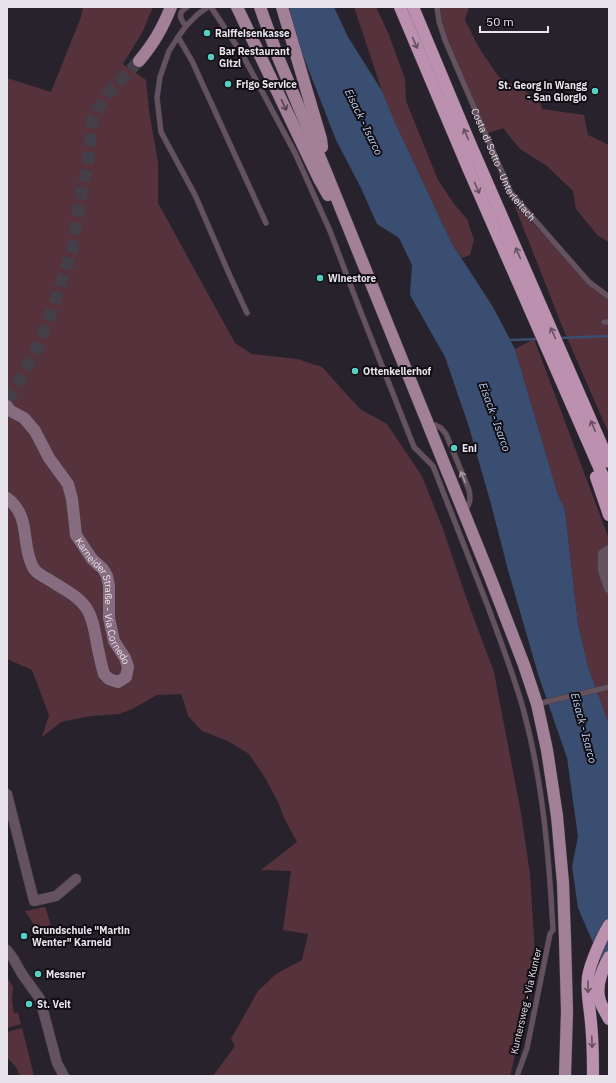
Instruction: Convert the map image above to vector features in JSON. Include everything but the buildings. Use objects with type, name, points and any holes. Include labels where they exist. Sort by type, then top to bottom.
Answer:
[{"type":"highway","points":[[400,7],[520,288],[609,490]]},
{"type":"highway","points":[[413,7],[469,141],[609,462]]},
{"type":"highway","points":[[590,446],[597,479],[609,515]]},
{"type":"highway","points":[[593,1076],[593,1041],[587,992],[588,977],[590,968],[609,925]]},
{"type":"highway","points":[[599,947],[609,936]]},
{"type":"highway","points":[[609,958],[600,976],[599,986],[600,1003],[609,1018]]},
{"type":"main road","points":[[139,61],[156,39],[166,21],[171,7]]},
{"type":"main road","points":[[237,7],[318,177],[356,245]]},
{"type":"main road","points":[[260,7],[278,57],[356,245],[524,665],[541,703],[557,816],[563,883],[567,1011],[565,1076]]},
{"type":"main road","points":[[282,7],[321,139],[326,172]]},
{"type":"street","name":"Karneider Straße - Via Cornedo","points":[[7,406],[10,410],[24,418],[35,431],[49,458],[68,484],[72,499],[76,535],[92,559],[103,569],[107,576],[110,586],[110,618],[114,641],[125,658],[128,667],[126,677],[118,682],[109,679],[104,674],[94,628],[86,608],[72,594],[41,575],[32,567],[28,555],[21,516],[15,504],[7,498]]},
{"type":"street","points":[[609,550],[603,554],[603,570],[609,588]]},
{"type":"street","points":[[7,794],[34,901],[56,896],[76,879]]},
{"type":"street","points":[[7,950],[40,999],[57,1063],[64,1076]]},
{"type":"lane","points":[[186,26],[181,18],[181,13],[182,10],[187,7]]},
{"type":"lane","points":[[210,7],[198,14],[178,37],[166,58],[160,77],[157,98],[162,132],[195,195],[230,276],[248,313]]},
{"type":"lane","name":"Kuntersweg - Via Kunter","points":[[210,7],[242,54],[295,153],[330,231],[414,447],[433,466],[508,659],[524,713],[537,771],[544,820],[553,930],[550,934],[527,1048],[517,1076]]},
{"type":"lane","name":"Costa di Sotto - Unterleitach","points":[[437,7],[445,40],[511,193],[589,282],[609,297]]},
{"type":"lane","points":[[178,37],[192,61],[266,224]]},
{"type":"lane","points":[[541,703],[609,687]]},
{"type":"shaded area","points":[[83,7],[153,7],[142,33],[123,64],[146,80],[149,111],[158,162],[158,203],[235,343],[252,354],[297,359],[322,367],[360,409],[387,424],[422,476],[443,529],[467,600],[494,672],[521,813],[530,874],[536,969],[510,1076],[213,1076],[235,1046],[231,1039],[258,991],[276,974],[302,960],[308,934],[283,930],[291,871],[261,870],[297,842],[284,818],[279,804],[264,776],[249,754],[228,741],[202,731],[188,716],[181,694],[157,695],[132,709],[119,714],[91,716],[61,722],[42,737],[49,715],[32,670],[7,659],[7,78],[51,92],[81,17]]},
{"type":"shaded area","points":[[354,7],[376,7],[389,35],[405,79],[406,101],[438,180],[454,204],[467,219],[474,240],[470,255],[462,258],[451,242],[382,91]]},
{"type":"shaded area","points":[[439,7],[469,7],[465,20],[479,48],[499,77],[539,99],[542,109],[584,115],[588,135],[609,145],[609,242],[598,236],[576,209],[573,191],[547,166],[520,149],[503,128],[488,133],[444,31]]},
{"type":"shaded area","points":[[514,204],[589,282],[609,297],[609,434],[562,326]]},
{"type":"shaded area","points":[[534,339],[609,539],[609,724],[588,667],[578,624],[565,510],[558,495],[515,349]]},
{"type":"shaded area","points":[[45,907],[51,925],[36,928],[25,911]]},
{"type":"shaded area","points":[[7,977],[13,987],[12,1000],[14,1013],[18,1013],[21,1024],[7,1028]]},
{"type":"shaded area","points":[[22,1028],[34,1076],[20,1076],[16,1067],[7,1057],[7,1032]]},
{"type":"water","name":"Eisack - Isarco","points":[[289,7],[334,7],[348,37],[382,91],[451,242],[493,307],[515,349],[558,495],[565,510],[578,624],[588,667],[609,724],[609,980],[578,908],[572,866],[578,837],[567,758],[538,674],[469,427],[445,357],[410,295],[412,265],[399,238],[377,224],[361,188],[336,140],[297,40]]},
{"type":"waterway","points":[[560,338],[609,336]]},
{"type":"waterway","points":[[508,340],[539,339]]},
{"type":"tunnel","points":[[7,400],[39,345],[73,247],[88,161],[93,117],[107,94],[139,61]]},
{"type":"place","name":"Raiffeisenkasse","points":[[207,33]]},
{"type":"place","name":"Bar Restaurant Gitzl","points":[[211,57]]},
{"type":"place","name":"Frigo Service","points":[[228,84]]},
{"type":"place","name":"St. Georg in Wangg - San Giorgio","points":[[595,91]]},
{"type":"place","name":"Winestore","points":[[320,278]]},
{"type":"place","name":"Ottenkellerhof","points":[[355,371]]},
{"type":"place","name":"Eni","points":[[454,448]]},
{"type":"place","name":"Grundschule \"Martin Wenter\" Karneid","points":[[24,936]]},
{"type":"place","name":"Messner","points":[[38,974]]},
{"type":"place","name":"St. Veit","points":[[29,1004]]}]
